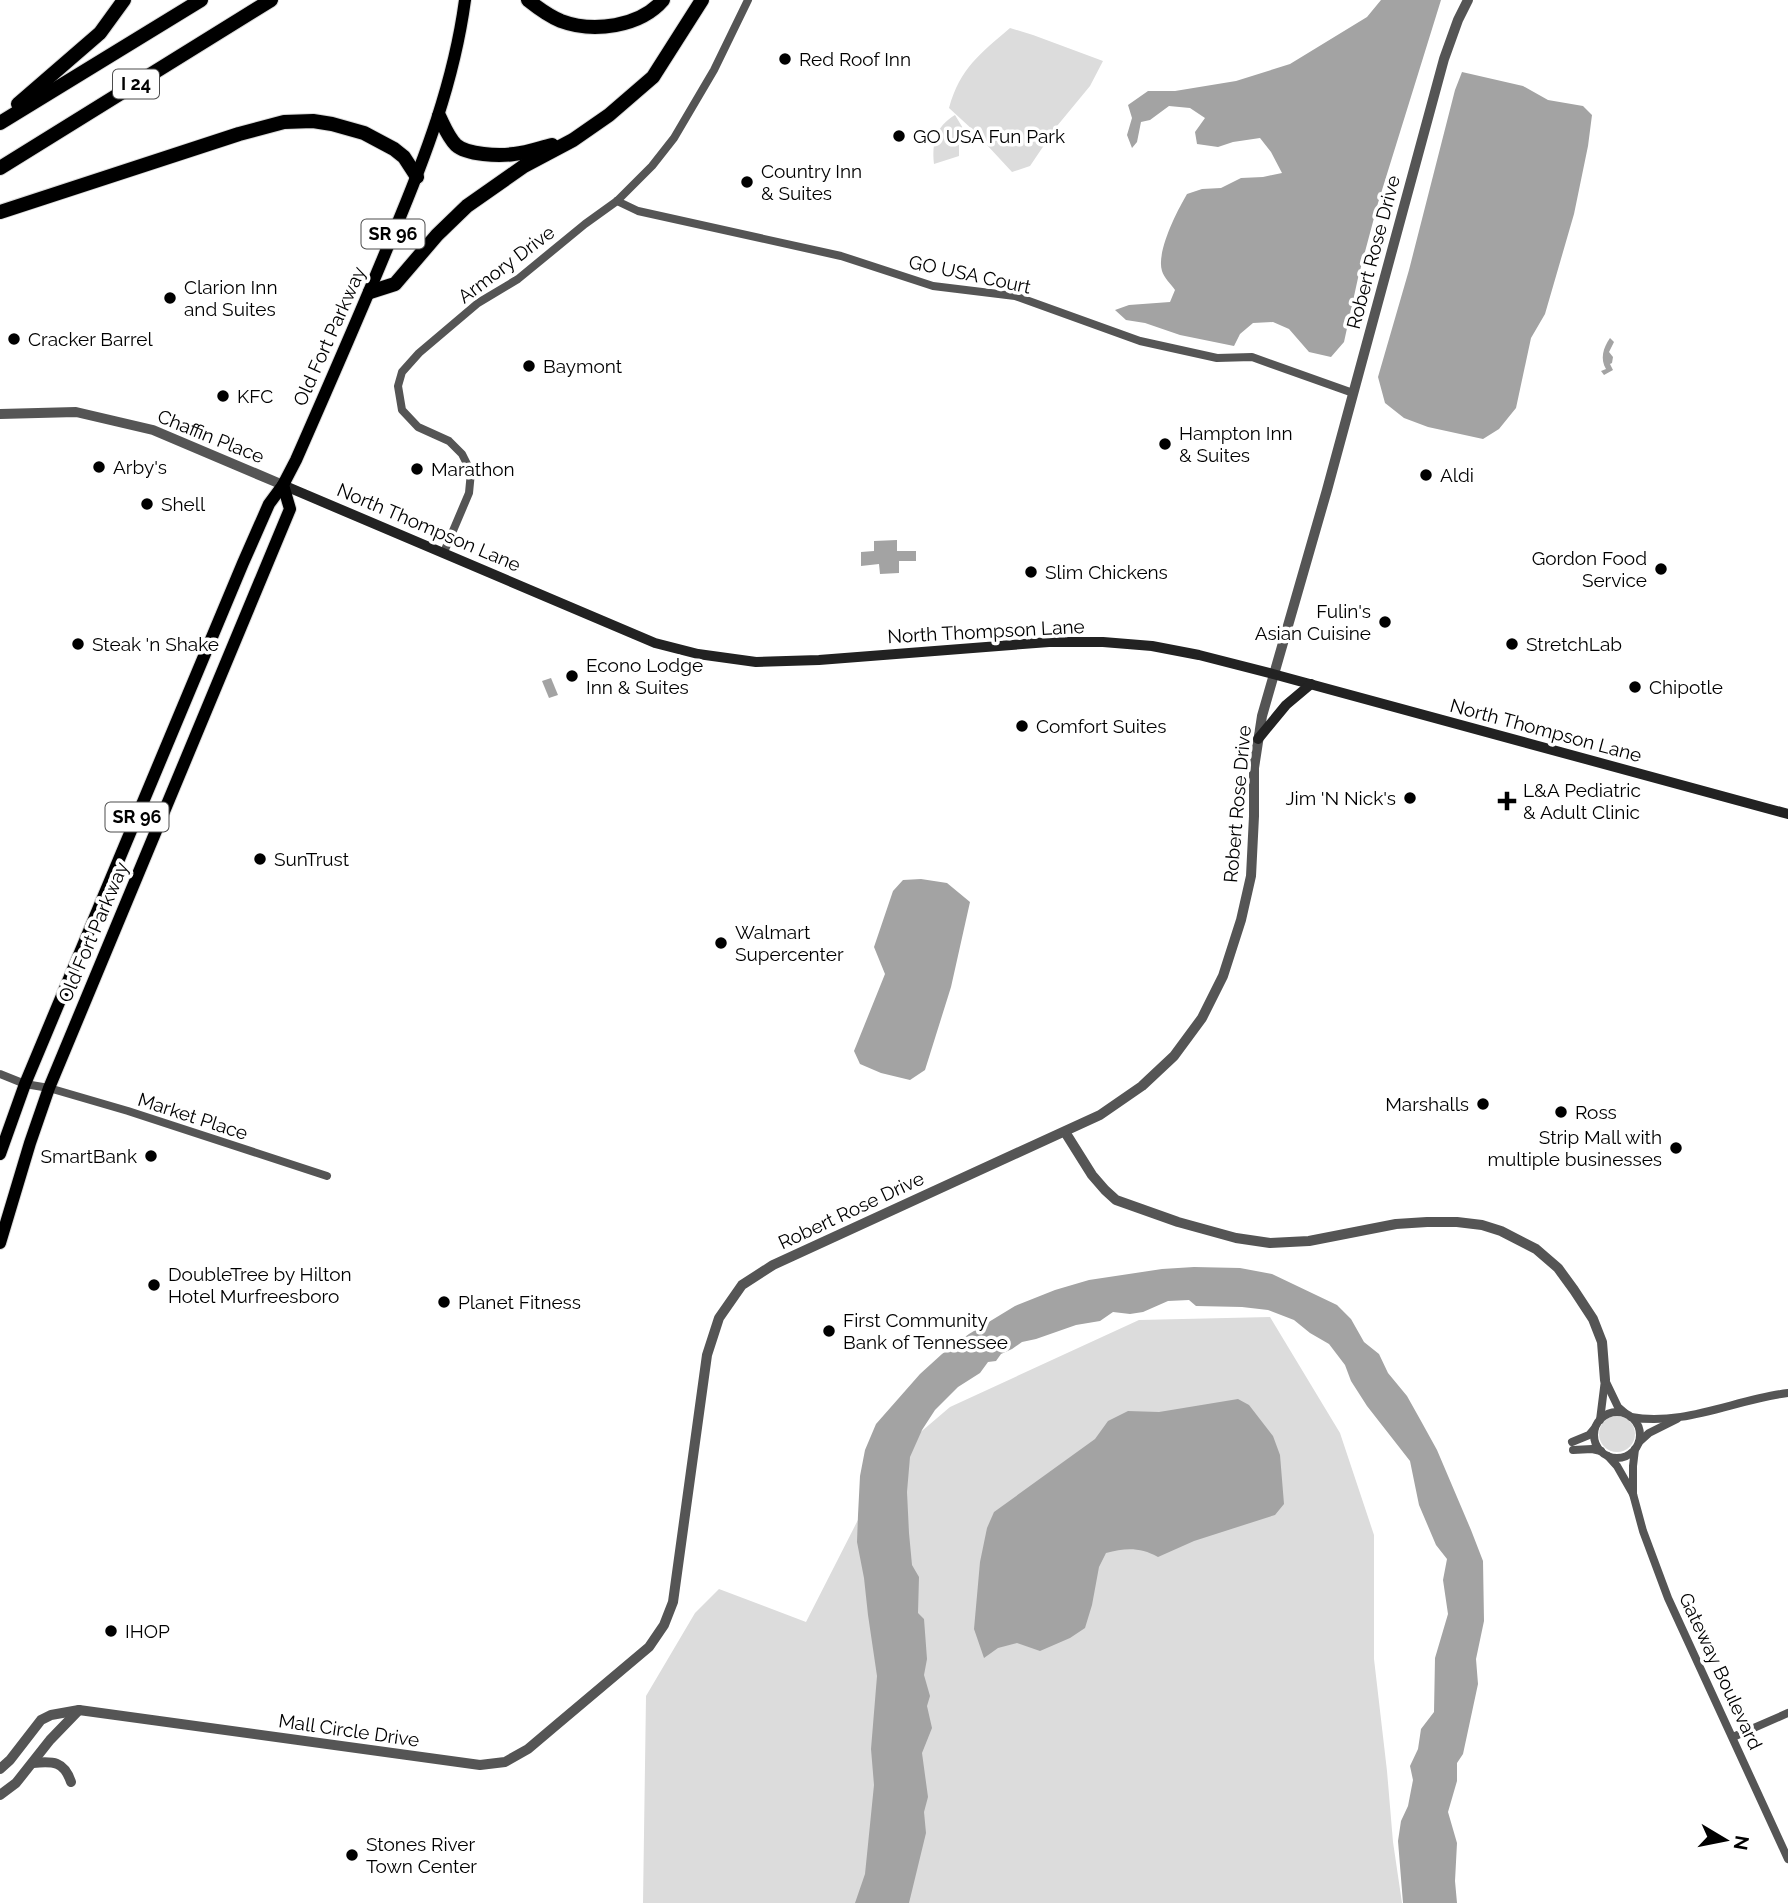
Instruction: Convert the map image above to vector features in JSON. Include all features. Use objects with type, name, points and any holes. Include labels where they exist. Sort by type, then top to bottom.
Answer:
[{"type":"highway","points":[[0,121],[100,33],[124,0]]},
{"type":"highway","name":"I 24","points":[[0,121],[201,0]]},
{"type":"highway","name":"I 24","points":[[0,168],[271,0]]},
{"type":"highway","points":[[528,0],[561,21],[587,27],[610,26],[633,20],[655,9],[663,0]]},
{"type":"highway","points":[[370,292],[395,284],[437,235],[467,206],[524,166],[573,140],[609,115],[653,77],[702,0]]},
{"type":"highway","points":[[439,116],[457,146],[484,154],[514,154],[553,145],[609,115]]},
{"type":"highway","points":[[0,212],[239,134],[284,122],[313,121],[364,133],[404,157],[417,177]]},
{"type":"main road","name":"Old Fort Parkway","points":[[0,1154],[26,1084],[268,504],[283,485],[296,460],[417,177],[439,116],[466,0]]},
{"type":"main road","name":"Old Fort Parkway","points":[[0,1243],[49,1088],[290,509],[283,485]]},
{"type":"main road","name":"North Thompson Lane","points":[[283,485],[655,643],[698,654],[756,662],[1049,642],[1152,646],[1199,655],[1311,684],[1788,814]]},
{"type":"main road","points":[[1258,739],[1286,705],[1311,684]]},
{"type":"street","name":"Armory Drive","points":[[444,552],[469,493],[471,472],[462,454],[449,441],[418,427],[402,410],[398,386],[402,372],[419,353],[478,303],[518,279],[617,201],[652,166],[674,138],[714,70],[748,0]]},
{"type":"street","name":"Robert Rose Drive","points":[[593,1695],[649,1647],[664,1625],[673,1602],[706,1354],[719,1318],[743,1285],[773,1265],[1100,1115],[1142,1086],[1174,1056],[1202,1018],[1223,976],[1241,920],[1251,876],[1254,768],[1262,716],[1444,58],[1468,0]]},
{"type":"street","name":"GO USA Court","points":[[617,201],[638,211],[841,256],[933,286],[1015,296],[1140,341],[1217,358],[1252,357],[1353,393]]},
{"type":"street","name":"Chaffin Place","points":[[0,414],[76,412],[153,430],[283,485]]},
{"type":"street","name":"Market Place","points":[[0,1074],[26,1084],[128,1111],[327,1176]]},
{"type":"street","points":[[1065,1132],[1093,1175],[1116,1200],[1178,1222],[1237,1238],[1270,1243],[1309,1241],[1396,1224],[1457,1222],[1501,1231],[1536,1250],[1558,1268],[1593,1319],[1602,1342],[1605,1380],[1595,1440],[1617,1465],[1633,1494]]},
{"type":"street","points":[[1605,1380],[1618,1406],[1640,1429],[1633,1466],[1633,1494]]},
{"type":"street","points":[[1679,1418],[1648,1433],[1623,1457],[1615,1458],[1573,1446],[1589,1435],[1604,1416],[1614,1412],[1643,1420],[1679,1418],[1769,1395],[1788,1393]]},
{"type":"street","name":"Gateway Boulevard","points":[[1633,1494],[1643,1531],[1668,1598],[1788,1858]]},
{"type":"street","name":"Mall Circle Drive","points":[[0,1769],[41,1720],[51,1715],[79,1710],[480,1765],[505,1762],[528,1749],[593,1695]]},
{"type":"street","points":[[0,1795],[16,1783],[50,1740],[79,1710]]},
{"type":"street","points":[[1732,1737],[1788,1713]]},
{"type":"street","points":[[33,1763],[59,1765],[67,1772],[71,1782]]},
{"type":"shaded area","points":[[1381,0],[1441,0],[1378,203],[1344,342],[1331,357],[1309,352],[1289,329],[1273,322],[1253,323],[1240,334],[1234,346],[1126,320],[1115,310],[1129,305],[1170,302],[1175,290],[1162,271],[1162,253],[1168,232],[1187,194],[1202,189],[1221,188],[1241,178],[1282,173],[1260,138],[1218,147],[1197,144],[1195,132],[1205,118],[1190,108],[1169,106],[1150,120],[1141,122],[1137,142],[1132,148],[1127,135],[1132,118],[1128,105],[1148,91],[1175,91],[1236,81],[1290,64],[1367,17]]},
{"type":"shaded area","points":[[1010,28],[1103,61],[1090,86],[1057,126],[1030,166],[1012,172],[949,108],[965,72],[980,54]]},
{"type":"shaded area","points":[[1462,72],[1523,86],[1548,100],[1583,106],[1592,115],[1574,214],[1545,314],[1531,338],[1516,408],[1499,429],[1483,439],[1428,427],[1404,418],[1385,403],[1378,377]]},
{"type":"shaded area","points":[[955,115],[967,135],[959,145],[959,156],[934,164],[936,136],[943,125]]},
{"type":"shaded area","points":[[1610,338],[1614,342],[1609,352],[1613,357],[1610,364],[1613,370],[1604,375],[1601,371],[1606,369],[1603,354]]},
{"type":"shaded area","points":[[897,540],[897,551],[916,551],[916,561],[899,561],[899,573],[880,574],[879,564],[861,566],[861,552],[874,551],[874,541]]},
{"type":"shaded area","points":[[551,678],[558,695],[549,698],[542,681]]},
{"type":"shaded area","points":[[921,879],[947,883],[970,902],[951,987],[925,1070],[910,1080],[881,1073],[860,1064],[854,1051],[885,974],[874,947],[893,891],[903,880]]},
{"type":"shaded area","points":[[1194,1267],[1240,1268],[1272,1274],[1337,1305],[1351,1319],[1364,1342],[1379,1354],[1388,1373],[1407,1396],[1437,1450],[1471,1530],[1483,1561],[1484,1621],[1476,1659],[1478,1684],[1463,1754],[1457,1763],[1457,1781],[1448,1812],[1457,1843],[1457,1903],[1403,1903],[1398,1841],[1401,1821],[1408,1806],[1413,1780],[1410,1766],[1418,1749],[1421,1729],[1434,1712],[1435,1658],[1448,1614],[1443,1580],[1447,1559],[1436,1545],[1419,1505],[1410,1461],[1367,1406],[1351,1381],[1345,1365],[1329,1344],[1294,1320],[1268,1310],[1196,1306],[1189,1300],[1168,1301],[1143,1312],[1113,1312],[1100,1321],[1076,1325],[1022,1342],[1001,1354],[996,1361],[988,1362],[980,1373],[958,1387],[935,1410],[922,1430],[910,1457],[907,1492],[912,1565],[919,1577],[918,1613],[924,1619],[927,1659],[924,1675],[930,1696],[927,1706],[932,1728],[922,1753],[928,1797],[924,1812],[926,1833],[909,1903],[855,1903],[865,1874],[874,1785],[871,1749],[877,1676],[857,1542],[858,1515],[860,1476],[865,1450],[876,1424],[920,1374],[942,1354],[1015,1306],[1089,1280]]},
{"type":"shaded area","points":[[1270,1317],[1340,1433],[1374,1535],[1374,1659],[1402,1903],[643,1903],[646,1696],[695,1613],[719,1589],[806,1622],[889,1459],[950,1407],[1139,1320]]},
{"type":"shaded area","points":[[1238,1399],[1249,1405],[1273,1436],[1280,1455],[1284,1504],[1275,1515],[1194,1541],[1158,1557],[1132,1549],[1106,1553],[1099,1567],[1085,1628],[1040,1651],[1017,1643],[998,1648],[984,1658],[974,1629],[980,1562],[987,1528],[994,1512],[1095,1439],[1108,1421],[1128,1411],[1159,1412]]},
{"type":"shaded area","points":[[1617,1416],[1630,1421],[1635,1434],[1630,1447],[1617,1452],[1604,1447],[1599,1434],[1604,1421]]},
{"type":"place","name":"Red Roof Inn","points":[[785,59]]},
{"type":"place","name":"GO USA Fun Park","points":[[899,136]]},
{"type":"place","name":"Country Inn & Suites","points":[[747,182]]},
{"type":"place","name":"Clarion Inn and Suites","points":[[170,298]]},
{"type":"place","name":"Cracker Barrel","points":[[14,339]]},
{"type":"place","name":"Baymont","points":[[529,366]]},
{"type":"place","name":"KFC","points":[[223,396]]},
{"type":"place","name":"Hampton Inn & Suites","points":[[1165,444]]},
{"type":"place","name":"Arby's","points":[[99,467]]},
{"type":"place","name":"Marathon","points":[[417,469]]},
{"type":"place","name":"Aldi","points":[[1426,475]]},
{"type":"place","name":"Shell","points":[[147,504]]},
{"type":"place","name":"Gordon Food Service","points":[[1661,569]]},
{"type":"place","name":"Slim Chickens","points":[[1031,572]]},
{"type":"place","name":"Fulin's Asian Cuisine","points":[[1385,622]]},
{"type":"place","name":"Steak 'n Shake","points":[[78,644]]},
{"type":"place","name":"StretchLab","points":[[1512,644]]},
{"type":"place","name":"Econo Lodge Inn & Suites","points":[[572,676]]},
{"type":"place","name":"Chipotle","points":[[1635,687]]},
{"type":"place","name":"Comfort Suites","points":[[1022,726]]},
{"type":"place","name":"Jim 'N Nick's","points":[[1410,798]]},
{"type":"place","name":"L&A Pediatric & Adult Clinic","points":[[1507,801]]},
{"type":"place","name":"SunTrust","points":[[260,859]]},
{"type":"place","name":"Walmart Supercenter","points":[[721,943]]},
{"type":"place","name":"Marshalls","points":[[1483,1104]]},
{"type":"place","name":"Ross","points":[[1561,1112]]},
{"type":"place","name":"Strip Mall with multiple businesses","points":[[1676,1148]]},
{"type":"place","name":"SmartBank","points":[[151,1156]]},
{"type":"place","name":"DoubleTree by Hilton Hotel Murfreesboro","points":[[154,1285]]},
{"type":"place","name":"Planet Fitness","points":[[444,1302]]},
{"type":"place","name":"First Community Bank of Tennessee","points":[[829,1331]]},
{"type":"place","name":"IHOP","points":[[111,1631]]},
{"type":"place","name":"Stones River Town Center","points":[[352,1855]]}]
